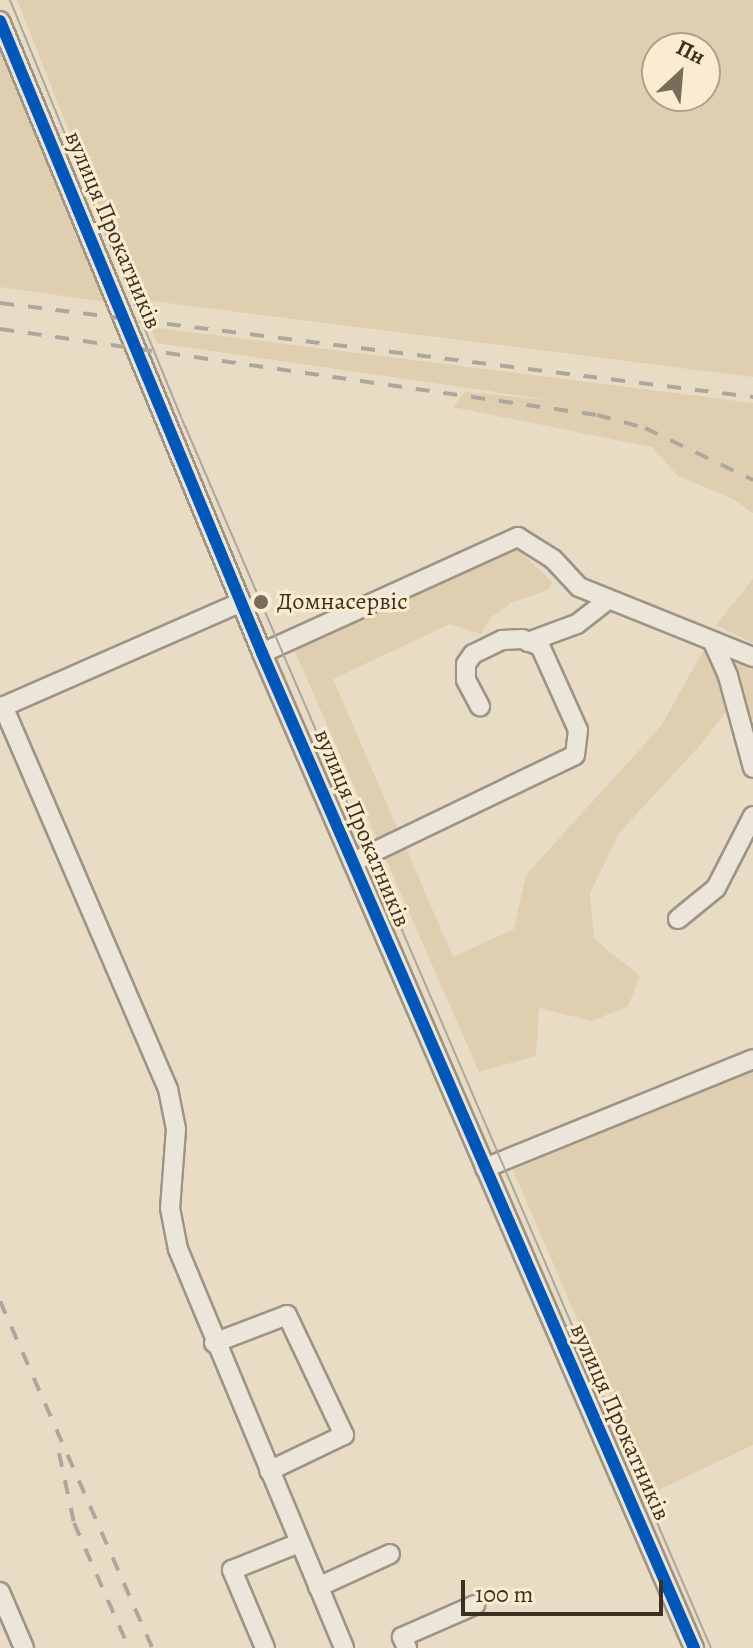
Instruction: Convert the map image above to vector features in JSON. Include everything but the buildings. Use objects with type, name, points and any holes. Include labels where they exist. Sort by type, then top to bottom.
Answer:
[{"type":"street","name":"вулиця Прокатників","points":[[0,21],[262,653],[694,1648]]},
{"type":"street","points":[[262,653],[518,537],[553,559],[579,587],[606,601],[753,657]]},
{"type":"street","points":[[528,642],[577,624],[606,601]]},
{"type":"street","points":[[241,602],[2,707],[168,1089],[176,1129],[170,1208],[183,1263],[344,1648]]},
{"type":"street","points":[[353,862],[575,755],[578,730],[540,646],[502,640],[484,647],[466,664],[466,680],[480,706]]},
{"type":"street","points":[[713,642],[728,676],[753,768]]},
{"type":"street","points":[[678,919],[716,888],[753,816]]},
{"type":"street","points":[[485,1168],[753,1059]]},
{"type":"street","points":[[214,1343],[287,1315],[344,1435],[269,1471]]},
{"type":"street","points":[[265,1648],[232,1570],[299,1543]]},
{"type":"street","points":[[318,1587],[390,1554]]},
{"type":"street","points":[[0,1592],[24,1648]]},
{"type":"street","points":[[407,1648],[402,1637],[475,1605]]},
{"type":"shaded area","points":[[17,0],[753,0],[753,377],[136,299]]},
{"type":"shaded area","points":[[0,35],[112,303],[0,287]]},
{"type":"shaded area","points":[[150,327],[753,403],[753,513],[733,499],[678,476],[652,447],[453,407],[465,392],[551,400],[157,343]]},
{"type":"shaded area","points":[[515,546],[552,582],[548,590],[511,603],[491,617],[481,634],[450,624],[333,679],[453,957],[514,929],[526,875],[661,726],[705,648],[753,667],[753,720],[746,708],[731,705],[702,743],[620,832],[590,893],[594,939],[640,976],[628,1006],[592,1021],[539,1008],[536,1056],[479,1072],[293,647]]},
{"type":"shaded area","points":[[753,579],[753,643],[716,625]]},
{"type":"shaded area","points":[[753,1070],[753,1445],[652,1493],[513,1170]]},
{"type":"tram line","points":[[10,0],[185,426],[711,1648]]},
{"type":"railway","points":[[0,303],[753,397]]},
{"type":"railway","points":[[0,329],[597,415],[645,428],[753,480]]},
{"type":"railway","points":[[0,1301],[152,1648]]},
{"type":"railway","points":[[59,1453],[74,1523],[129,1648]]},
{"type":"cycle path","points":[[0,21],[262,653],[694,1648]]},
{"type":"place","name":"Домнасервіс","points":[[261,602]]}]
